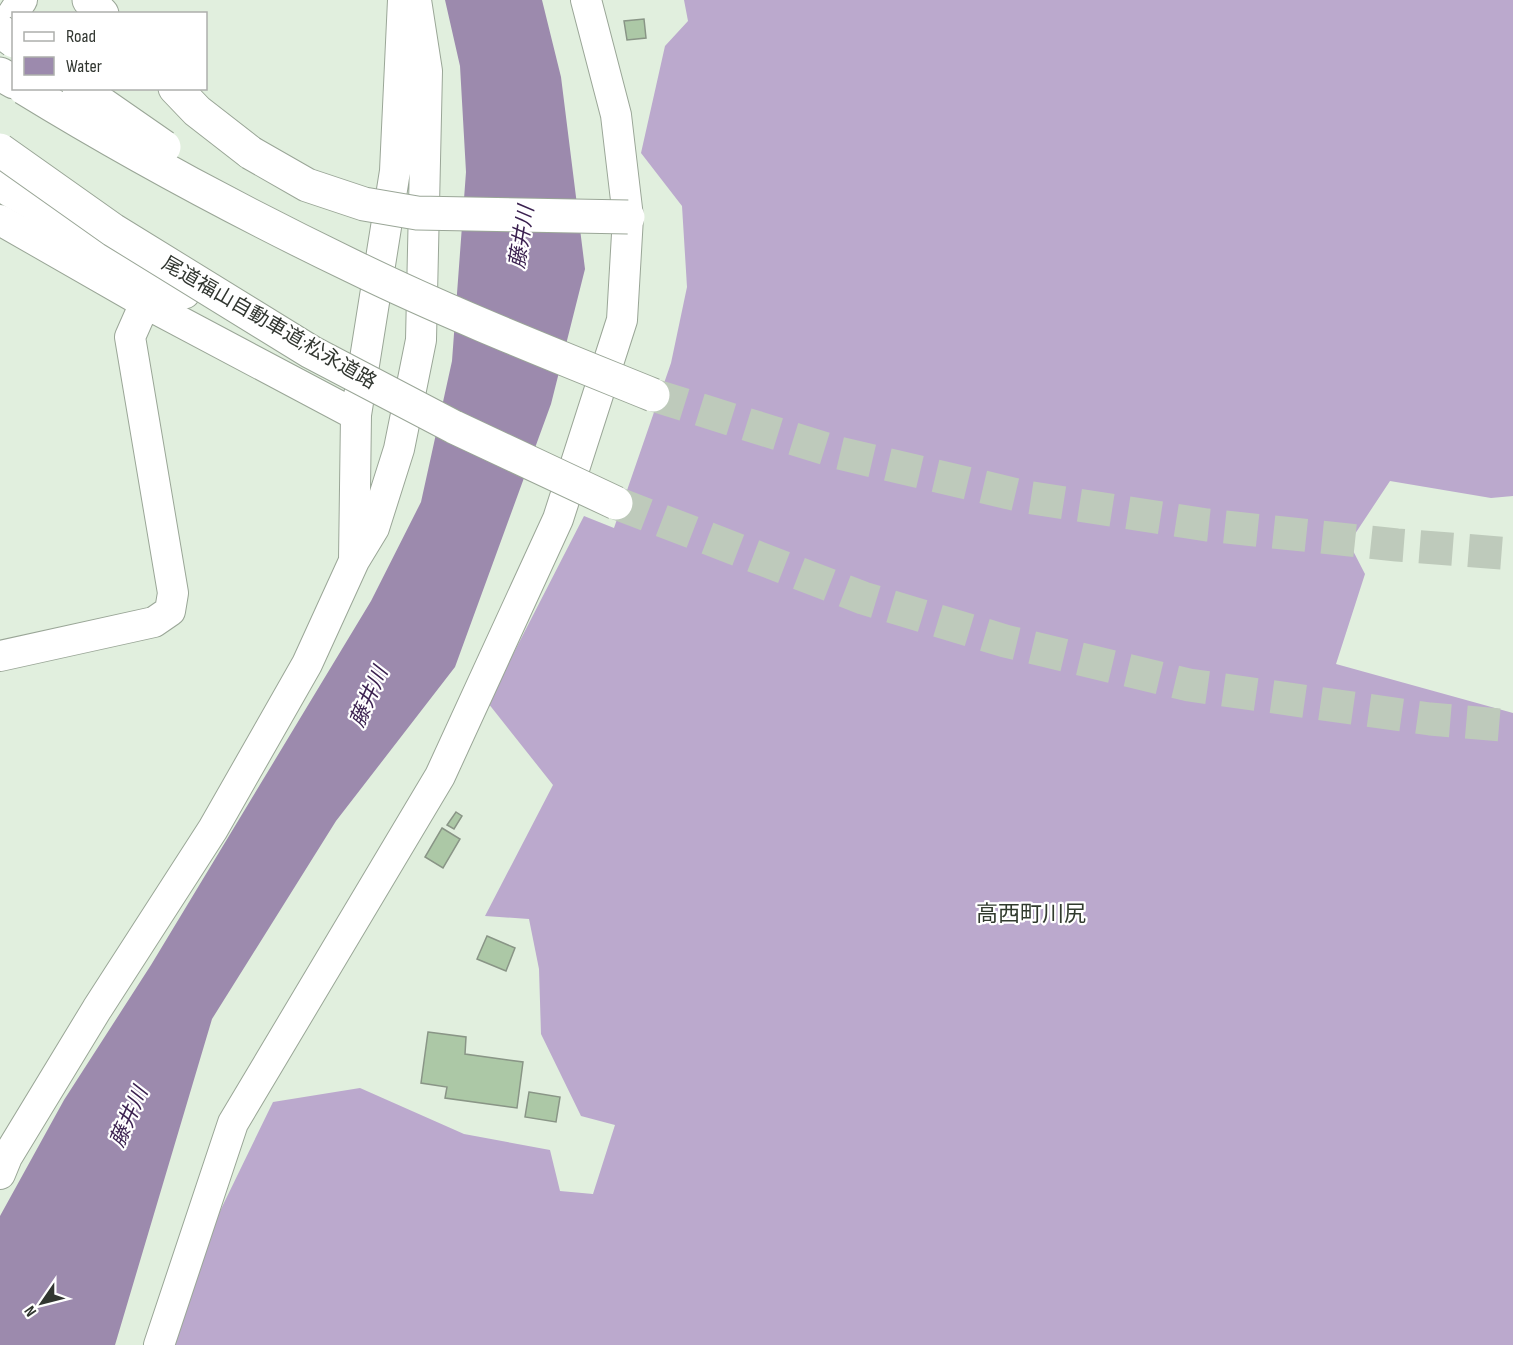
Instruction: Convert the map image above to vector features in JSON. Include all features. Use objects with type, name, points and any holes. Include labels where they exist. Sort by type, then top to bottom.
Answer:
[{"type":"main road","points":[[89,0],[100,12]]},
{"type":"main road","points":[[27,90],[207,194],[353,267],[527,344],[653,395]]},
{"type":"main road","points":[[82,90],[173,154],[245,197],[527,344]]},
{"type":"main road","points":[[177,90],[197,111],[251,153],[307,185],[364,204],[417,213],[628,217]]},
{"type":"main road","name":"尾道福山自動車道;松永道路","points":[[0,150],[113,230],[311,352],[454,427],[616,503]]},
{"type":"main road","points":[[0,184],[186,293],[311,352]]},
{"type":"street","points":[[354,561],[356,415],[395,171],[403,0]]},
{"type":"street","points":[[0,1174],[7,1157],[97,1009],[213,829],[308,664],[354,561],[374,528],[399,449],[421,340],[427,71],[416,0]]},
{"type":"street","points":[[586,0],[616,116]]},
{"type":"street","points":[[159,1345],[233,1123],[440,776],[558,519],[622,320],[628,217],[616,116],[597,0]]},
{"type":"street","points":[[0,32],[12,15]]},
{"type":"street","points":[[0,220],[145,303],[356,415]]},
{"type":"street","points":[[0,656],[154,622],[170,611],[173,593],[130,337],[145,303]]},
{"type":"shaded area","points":[[684,0],[1513,0],[1513,496],[1491,498],[1390,481],[1349,543],[1365,574],[1336,664],[1513,713],[1513,1345],[172,1345],[205,1242],[273,1102],[360,1088],[464,1134],[550,1150],[560,1191],[593,1194],[615,1125],[581,1116],[541,1034],[539,969],[529,919],[485,916],[553,785],[488,703],[584,516],[614,528],[671,363],[687,287],[682,206],[641,153],[665,46],[688,21]]},
{"type":"water","name":"藤井川","points":[[445,0],[542,0],[561,77],[585,269],[551,404],[455,667],[336,821],[212,1019],[115,1345],[0,1345],[0,1216],[64,1100],[151,965],[371,601],[421,502],[452,361],[466,172],[460,66]]},
{"type":"building","points":[[644,19],[646,38],[627,40],[624,21]]},
{"type":"building","points":[[456,812],[462,816],[454,829],[447,825]]},
{"type":"building","points":[[442,828],[460,839],[443,868],[425,857]]},
{"type":"building","points":[[487,936],[515,948],[506,971],[477,959]]},
{"type":"building","points":[[428,1032],[466,1037],[465,1054],[523,1062],[517,1108],[445,1098],[447,1087],[421,1083]]},
{"type":"building","points":[[529,1092],[560,1097],[556,1122],[525,1117]]},
{"type":"tunnel","points":[[653,395],[839,453],[1026,497],[1207,525],[1397,545],[1513,554]]},
{"type":"tunnel","points":[[616,503],[863,598],[1005,641],[1189,685],[1430,719],[1513,726]]},
{"type":"district","name":"高西町川尻","points":[[1031,914]]}]
